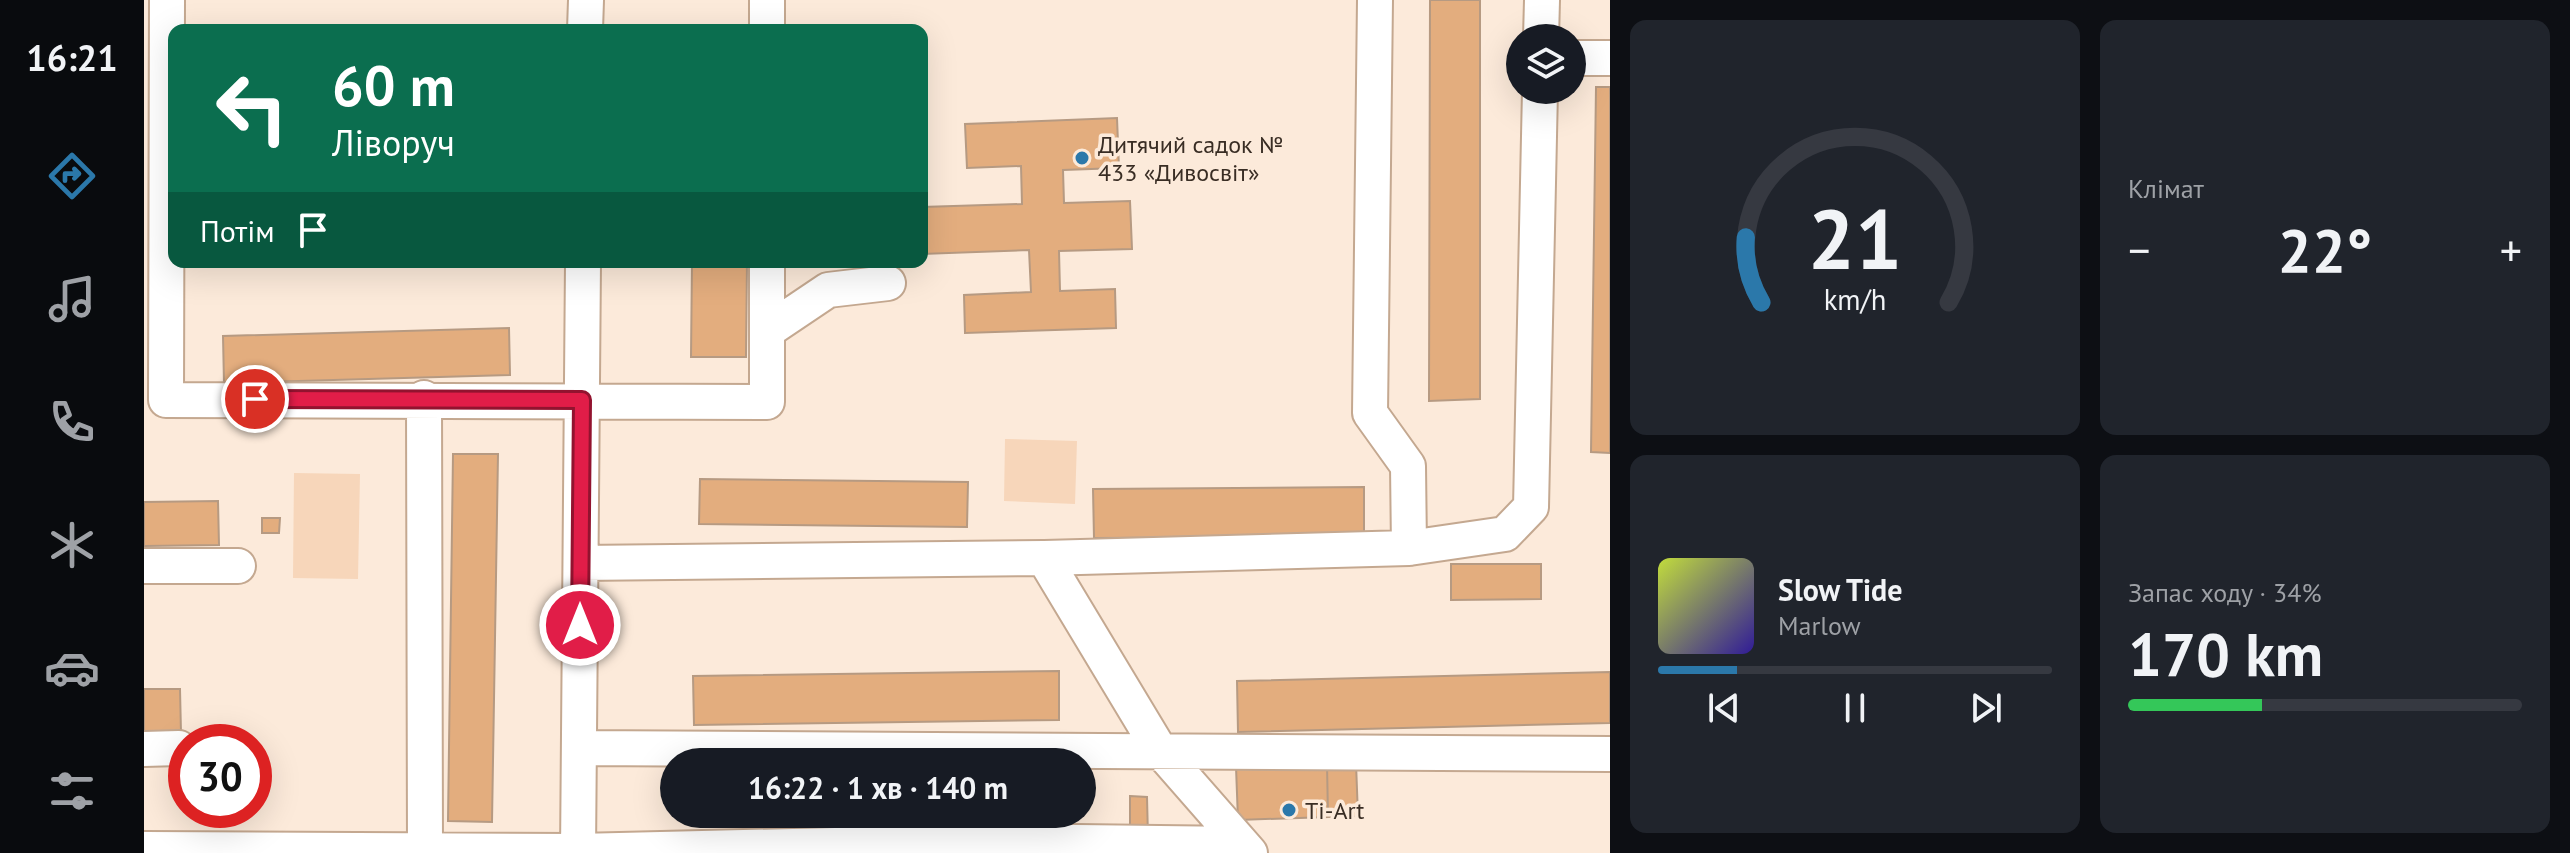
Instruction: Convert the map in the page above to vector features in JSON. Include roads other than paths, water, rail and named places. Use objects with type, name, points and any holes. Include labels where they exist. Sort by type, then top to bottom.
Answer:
[{"type":"street","points":[[167,0],[168,64]]},
{"type":"street","points":[[585,24],[586,0]]},
{"type":"street","points":[[767,0],[767,24]]},
{"type":"street","points":[[1375,0],[1370,413],[1408,466],[1409,548]]},
{"type":"street","points":[[1541,24],[1542,0]]},
{"type":"street","points":[[1586,58],[1610,58]]},
{"type":"street","points":[[581,563],[1044,558],[1409,548],[1505,534],[1531,507],[1540,104]]},
{"type":"street","points":[[170,268],[166,400],[424,398],[767,402],[767,268]]},
{"type":"street","points":[[578,852],[583,268]]},
{"type":"street","points":[[767,331],[828,290],[888,283]]},
{"type":"street","points":[[424,398],[425,849]]},
{"type":"street","points":[[1044,558],[1159,749],[1245,848]]},
{"type":"street","points":[[144,566],[238,566]]},
{"type":"street","points":[[144,749],[168,748]]},
{"type":"street","points":[[579,748],[1610,754]]},
{"type":"street","points":[[144,849],[578,852],[1002,841],[1245,848]]},
{"type":"place","name":"Дитячий садок № 433 «Дивосвіт»","points":[[1082,158]]},
{"type":"place","name":"Ti-Art","points":[[1289,810]]}]
